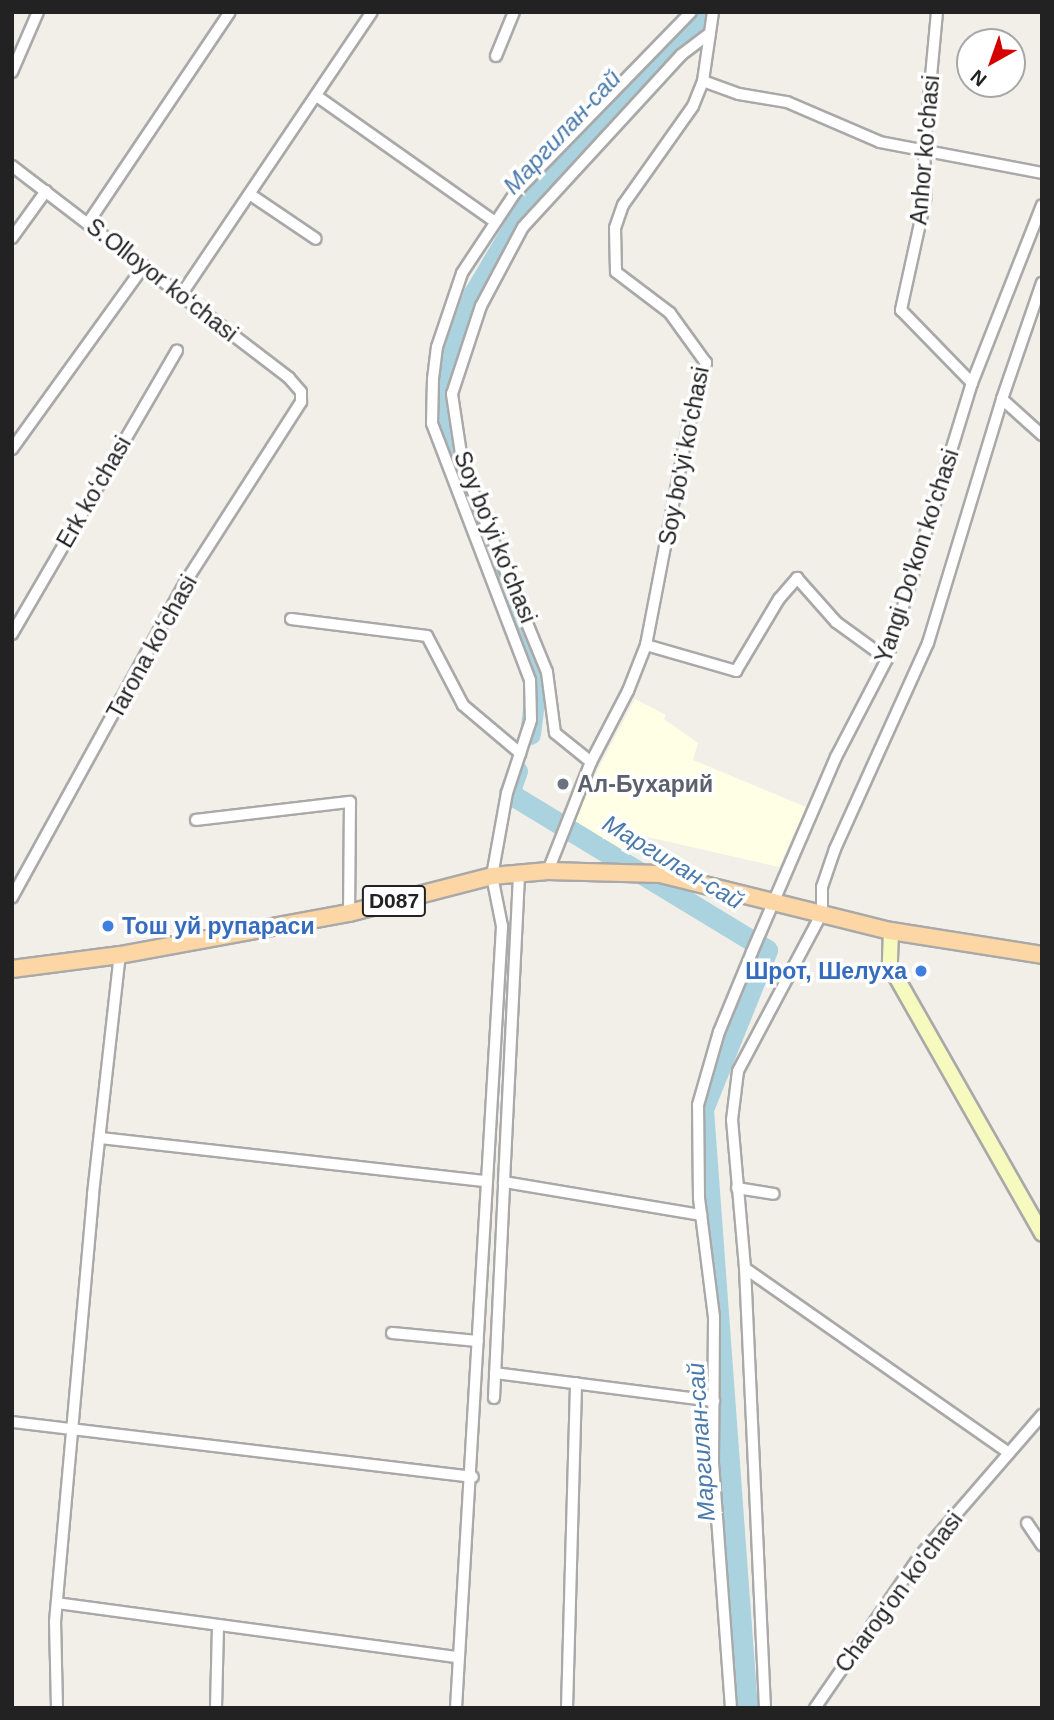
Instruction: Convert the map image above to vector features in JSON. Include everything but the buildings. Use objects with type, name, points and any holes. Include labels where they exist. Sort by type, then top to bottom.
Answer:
[{"type":"main road","name":"D087","points":[[12,969],[120,955],[349,913],[492,876],[548,871],[660,874],[775,900],[891,932],[1042,955]]},
{"type":"main road","points":[[891,932],[890,966],[1042,1234]]},
{"type":"street","points":[[12,72],[38,12]]},
{"type":"street","points":[[88,223],[230,12]]},
{"type":"street","points":[[181,295],[318,97],[372,12]]},
{"type":"street","points":[[496,56],[514,12]]},
{"type":"street","name":"Soy boʻyi koʻchasi","points":[[456,1708],[473,1477],[486,1181],[502,926],[492,876],[497,836],[531,720],[530,680],[432,423],[438,347],[462,273],[515,193],[691,12]]},
{"type":"street","points":[[710,33],[713,12]]},
{"type":"street","name":"Anhor ko'chasi","points":[[937,12],[924,151],[926,196],[901,310],[972,383]]},
{"type":"street","name":"Soy boʻyi koʻchasi","points":[[591,762],[569,749],[555,733],[547,672],[467,476],[457,442],[452,394],[481,306],[523,227],[681,55],[710,33]]},
{"type":"street","name":"Soy bo'yi ko'chasi","points":[[591,762],[638,670],[646,645],[687,432],[706,363],[670,313],[616,272],[614,238],[624,205],[676,136],[703,81],[710,33]]},
{"type":"street","points":[[703,81],[739,94],[787,102],[880,142],[1042,173]]},
{"type":"street","points":[[318,97],[495,222]]},
{"type":"street","name":"S.Olloyor koʻchasi","points":[[12,166],[289,378],[301,392],[300,402]]},
{"type":"street","points":[[12,238],[46,191]]},
{"type":"street","points":[[251,195],[316,239]]},
{"type":"street","name":"Yangi Do'kon ko'chasi","points":[[731,1708],[713,1462],[714,1317],[701,1214],[698,1104],[719,1032],[775,900],[836,757],[887,659],[972,383],[1042,205]]},
{"type":"street","points":[[12,449],[144,266]]},
{"type":"street","points":[[765,1708],[745,1268],[732,1120],[738,1071],[822,913],[822,887],[835,849],[928,643],[1002,399],[1038,303],[1042,283]]},
{"type":"street","name":"Erk koʻchasi","points":[[12,634],[177,350]]},
{"type":"street","points":[[1002,399],[1042,435]]},
{"type":"street","name":"Tarona koʻchasi","points":[[12,897],[186,581],[300,402]]},
{"type":"street","points":[[646,645],[736,671],[779,599],[797,578],[836,622],[887,659]]},
{"type":"street","points":[[291,619],[427,636],[463,705],[520,752]]},
{"type":"street","points":[[548,871],[557,839],[591,762]]},
{"type":"street","points":[[196,820],[350,802],[349,913]]},
{"type":"street","points":[[494,1398],[519,872]]},
{"type":"street","points":[[57,1708],[57,1603],[120,955]]},
{"type":"street","points":[[101,1138],[486,1181]]},
{"type":"street","points":[[504,1182],[701,1214]]},
{"type":"street","points":[[737,1188],[774,1194]]},
{"type":"street","points":[[745,1268],[1009,1453]]},
{"type":"street","points":[[392,1333],[478,1341]]},
{"type":"street","points":[[495,1373],[714,1401]]},
{"type":"street","points":[[567,1708],[576,1383]]},
{"type":"street","name":"Charog'on ko'chasi","points":[[815,1708],[919,1557],[1042,1415]]},
{"type":"street","points":[[12,1422],[473,1477]]},
{"type":"street","points":[[1027,1523],[1042,1545]]},
{"type":"street","points":[[57,1603],[458,1657]]},
{"type":"street","points":[[216,1708],[218,1625]]},
{"type":"shaded area","points":[[635,699],[666,715],[664,719],[698,743],[693,760],[806,807],[779,867],[643,836],[636,852],[574,841],[577,809]]},
{"type":"waterway","name":"Маргилан-сай","points":[[530,734],[537,677],[443,441],[450,360],[474,293],[525,207],[694,29],[702,12]]},
{"type":"waterway","name":"Маргилан-сай","points":[[517,771],[509,793],[767,950],[703,1109],[747,1708]]},
{"type":"place","name":"Ал-Бухарий","points":[[563,784]]},
{"type":"place","name":"Тош уй рупараси","points":[[108,926]]},
{"type":"place","name":"Шрот, Шелуха","points":[[921,971]]}]
